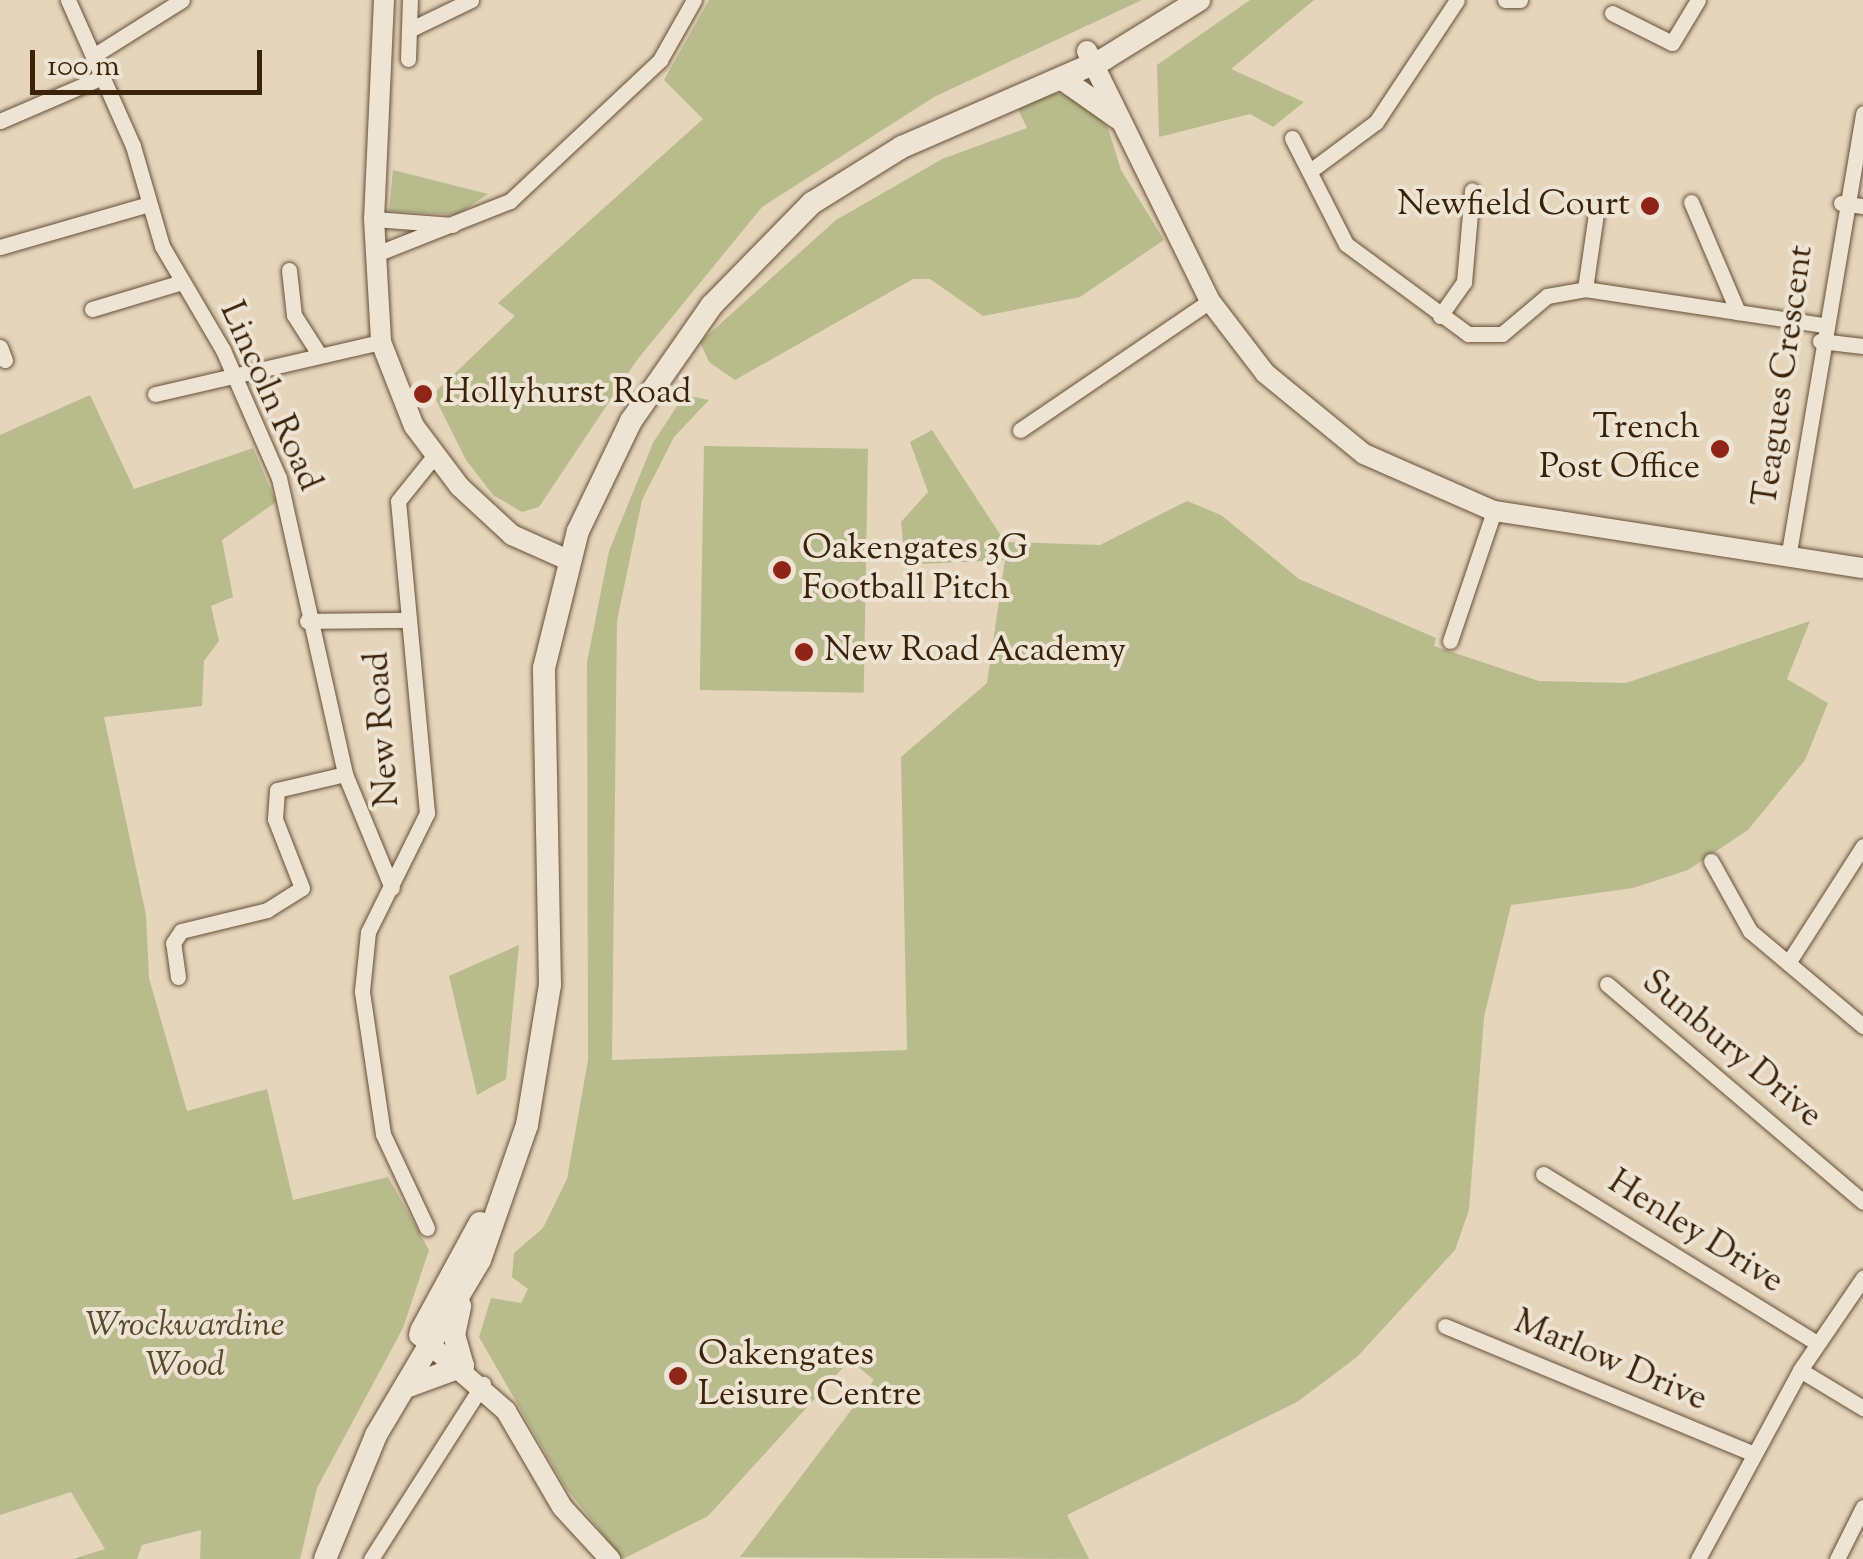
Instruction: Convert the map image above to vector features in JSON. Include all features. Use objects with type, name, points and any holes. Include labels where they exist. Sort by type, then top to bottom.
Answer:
[{"type":"main road","points":[[403,1388],[463,1366],[454,1335],[463,1293],[516,1161],[545,1034],[541,709],[562,559],[670,359],[768,244],[871,163],[1061,78],[1178,0]]},
{"type":"main road","points":[[326,1559],[495,1192],[529,1074],[540,966],[532,657],[562,559],[659,352],[776,219],[913,126],[1096,55],[1199,0]]},
{"type":"main road","points":[[1061,78],[1118,118]]},
{"type":"main road","points":[[313,1559],[338,1483],[425,1339],[463,1293]]},
{"type":"street","name":"Lincoln Road","points":[[68,0],[182,282],[233,375],[289,508],[307,621],[345,774],[392,888]]},
{"type":"street","points":[[93,56],[182,0]]},
{"type":"street","points":[[384,0],[374,218],[381,342],[434,455],[500,526],[562,559]]},
{"type":"street","points":[[408,59],[410,0]]},
{"type":"street","points":[[409,30],[471,0]]},
{"type":"street","points":[[376,254],[462,226],[510,201],[660,60],[694,0]]},
{"type":"street","points":[[1310,171],[1376,122],[1457,0]]},
{"type":"street","points":[[1505,0],[1520,0]]},
{"type":"street","points":[[1612,13],[1672,43],[1698,0]]},
{"type":"street","points":[[1096,55],[1118,118],[1210,301],[1302,408],[1364,454],[1494,512],[1863,568]]},
{"type":"street","points":[[1096,55],[1170,224]]},
{"type":"street","points":[[0,121],[102,77]]},
{"type":"street","name":"Teagues Crescent","points":[[1788,558],[1841,203],[1863,113]]},
{"type":"street","points":[[1292,138],[1346,244],[1468,334],[1502,334],[1547,296],[1585,288],[1738,312],[1863,346]]},
{"type":"street","points":[[1440,316],[1467,269],[1472,190]]},
{"type":"street","points":[[1691,202],[1738,312]]},
{"type":"street","name":"Teagues Crescent","points":[[1841,203],[1863,206]]},
{"type":"street","points":[[0,247],[149,204]]},
{"type":"street","points":[[1585,288],[1597,207]]},
{"type":"street","points":[[374,218],[462,226]]},
{"type":"street","points":[[288,270],[294,315],[317,350]]},
{"type":"street","points":[[92,309],[182,282]]},
{"type":"street","points":[[1020,430],[1210,301]]},
{"type":"street","points":[[156,394],[317,350],[381,342]]},
{"type":"street","name":"New Road","points":[[427,1228],[383,1134],[364,1026],[366,940],[427,813],[398,501],[434,455]]},
{"type":"street","points":[[1450,641],[1494,512]]},
{"type":"street","points":[[307,621],[408,620]]},
{"type":"street","points":[[178,976],[173,943],[181,930],[267,910],[302,888],[272,804],[277,790],[345,774]]},
{"type":"street","points":[[1788,963],[1863,846]]},
{"type":"street","points":[[1711,861],[1750,931],[1863,1026]]},
{"type":"street","name":"Sunbury Drive","points":[[1607,984],[1863,1202]]},
{"type":"street","name":"Henley Drive","points":[[1542,1174],[1817,1343]]},
{"type":"street","points":[[1698,1559],[1751,1453],[1817,1343],[1863,1278]]},
{"type":"street","name":"Marlow Drive","points":[[1445,1326],[1751,1453]]},
{"type":"street","points":[[425,1339],[483,1384],[562,1507],[610,1559]]},
{"type":"street","points":[[1800,1370],[1863,1408]]},
{"type":"street","points":[[372,1559],[483,1384]]},
{"type":"street","points":[[1837,1559],[1863,1508]]},
{"type":"green space","points":[[709,0],[1142,0],[934,97],[762,207],[637,360],[539,507],[522,512],[493,495],[466,460],[433,394],[515,316],[498,303],[703,119],[664,80]]},
{"type":"green space","points":[[1250,0],[1314,0],[1231,69],[1304,102],[1273,127],[1250,114],[1159,137],[1157,65]]},
{"type":"green space","points":[[1054,93],[1084,99],[1108,128],[1121,170],[1164,240],[1080,297],[983,316],[930,279],[913,279],[735,380],[709,362],[700,342],[836,220],[942,159],[1027,128],[1016,105]]},
{"type":"green space","points":[[393,170],[488,194],[457,215],[389,211]]},
{"type":"green space","name":"Wrockwardine Wood","points":[[90,395],[134,489],[253,448],[276,502],[222,540],[233,597],[211,606],[219,641],[204,661],[202,706],[104,717],[146,915],[149,978],[187,1111],[267,1089],[293,1200],[388,1177],[429,1250],[403,1328],[317,1488],[300,1559],[200,1559],[201,1530],[142,1545],[137,1559],[73,1559],[105,1549],[71,1492],[0,1515],[0,435]]},
{"type":"green space","points":[[684,395],[709,400],[674,437],[642,500],[617,621],[612,1060],[907,1050],[901,757],[987,683],[1005,560],[920,564],[904,550],[901,522],[928,492],[910,442],[932,430],[1005,542],[1100,545],[1187,501],[1221,515],[1299,579],[1436,638],[1434,646],[1539,681],[1626,683],[1810,621],[1787,679],[1828,703],[1805,760],[1748,830],[1688,870],[1633,888],[1511,905],[1484,1017],[1469,1210],[1455,1250],[1357,1357],[1297,1402],[1067,1515],[1089,1559],[740,1557],[874,1380],[850,1360],[708,1516],[623,1559],[565,1487],[479,1337],[491,1298],[521,1303],[528,1289],[512,1277],[514,1253],[543,1228],[567,1179],[588,1060],[587,662],[609,551],[653,443]]},
{"type":"green space","name":"Oakengates 3G Football Pitch","points":[[704,446],[868,449],[864,693],[700,690]]},
{"type":"green space","points":[[519,945],[506,1079],[477,1095],[449,976]]},
{"type":"place","name":"Newfield Court","points":[[1650,206]]},
{"type":"place","name":"Hollyhurst Road","points":[[423,394]]},
{"type":"place","name":"Trench Post Office","points":[[1720,449]]},
{"type":"place","name":"Oakengates 3G Football Pitch","points":[[782,570]]},
{"type":"place","name":"New Road Academy","points":[[804,652]]},
{"type":"place","name":"Oakengates Leisure Centre","points":[[678,1376]]}]
